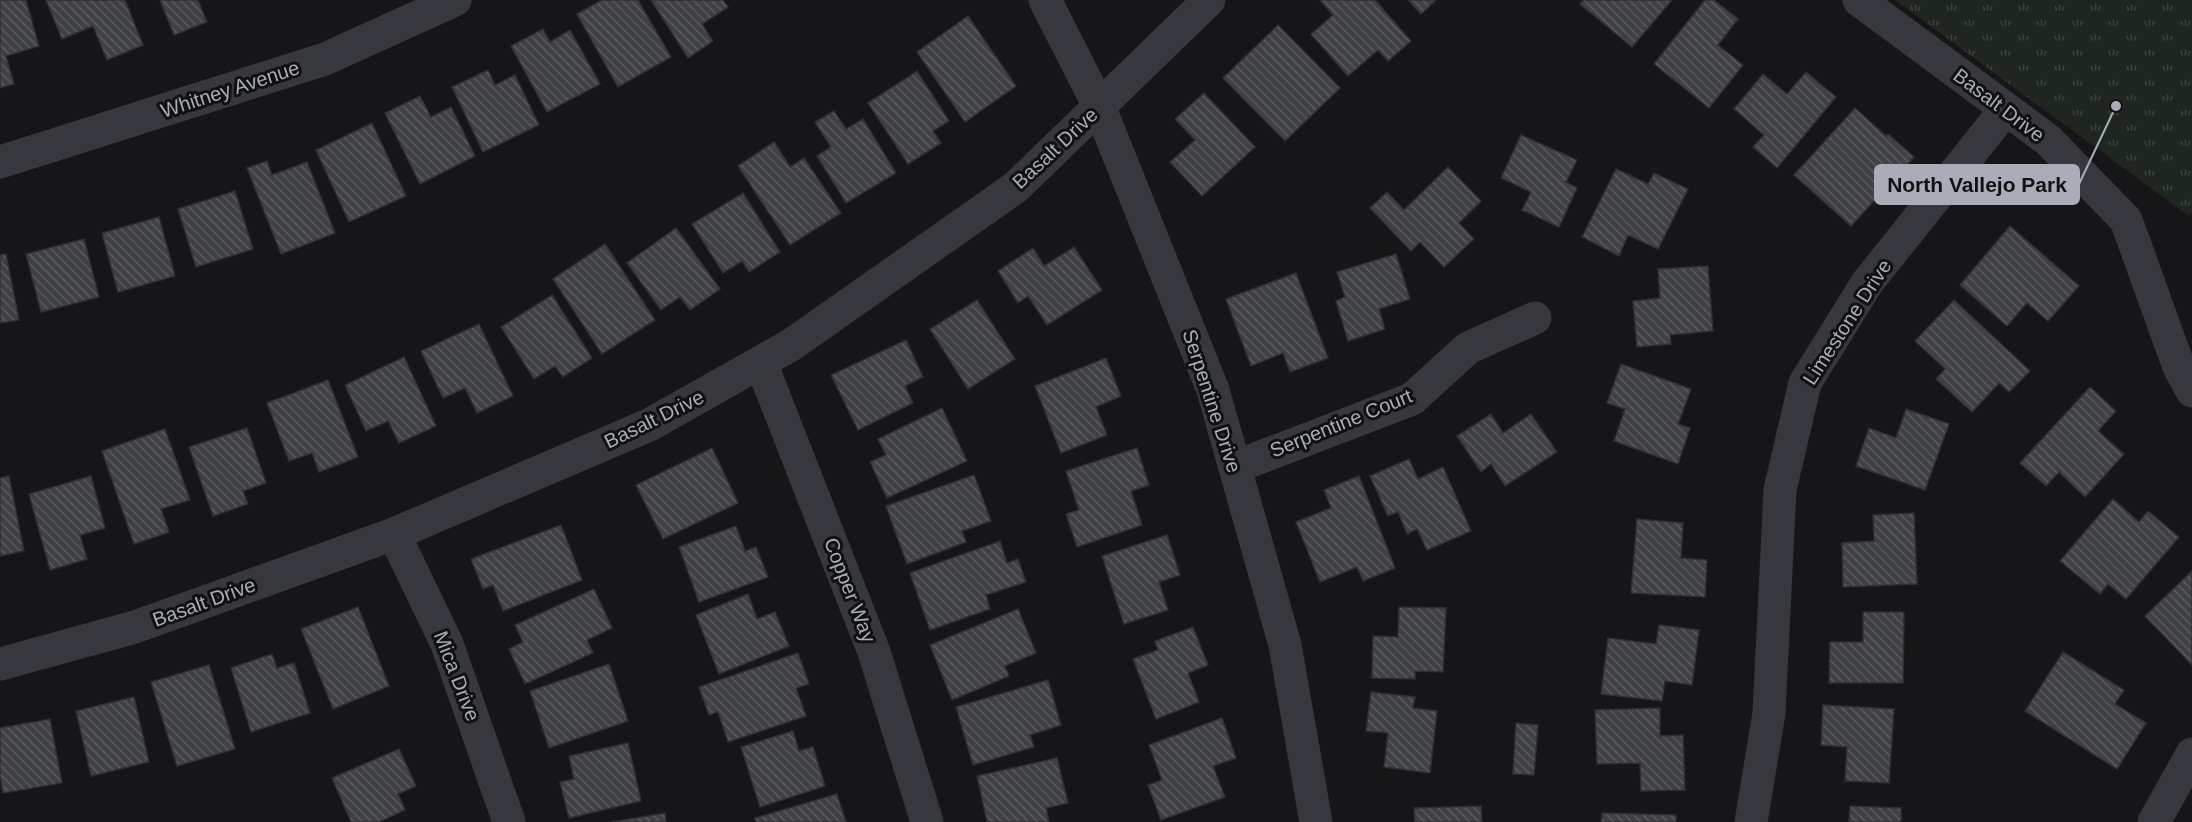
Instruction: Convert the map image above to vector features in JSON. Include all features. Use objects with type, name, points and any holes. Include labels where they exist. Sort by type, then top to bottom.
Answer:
[{"type":"street","name":"Whitney Avenue","points":[[0,162],[325,59],[455,0]]},
{"type":"street","name":"Serpentine Drive","points":[[1045,0],[1099,106],[1213,390],[1285,645],[1316,822]]},
{"type":"street","name":"Basalt Drive","points":[[0,664],[135,627],[394,534],[650,425],[791,345],[1016,187],[1209,0]]},
{"type":"street","name":"Basalt Drive","points":[[1859,0],[2048,140],[2126,220],[2179,367],[2192,391]]},
{"type":"street","name":"Limestone Drive","points":[[1751,822],[1769,713],[1780,490],[1805,383],[1867,283],[2006,109]]},
{"type":"street","name":"Serpentine Court","points":[[1235,467],[1412,399],[1468,348],[1535,318]]},
{"type":"street","name":"Copper Way","points":[[761,363],[874,652],[927,822]]},
{"type":"street","name":"Mica Drive","points":[[394,534],[447,644],[509,822]]},
{"type":"street","points":[[2154,822],[2192,754]]},
{"type":"green space","points":[[1895,0],[2192,0],[2192,213],[2189,216]]},
{"type":"building","points":[[0,0],[26,0],[39,46],[6,56],[14,84],[0,88]]},
{"type":"building","points":[[46,0],[125,0],[143,45],[107,60],[93,26],[62,39]]},
{"type":"building","points":[[160,0],[198,0],[207,22],[174,35]]},
{"type":"building","points":[[602,0],[638,0],[671,57],[618,87],[577,14]]},
{"type":"building","points":[[651,0],[723,0],[728,7],[702,24],[713,41],[688,58]]},
{"type":"building","points":[[1320,0],[1375,0],[1411,41],[1388,61],[1378,50],[1348,76],[1311,34],[1333,15]]},
{"type":"building","points":[[1408,0],[1436,0],[1421,14]]},
{"type":"building","points":[[1583,0],[1672,0],[1632,47],[1580,4]]},
{"type":"building","points":[[1705,0],[1714,0],[1738,19],[1718,45],[1743,65],[1709,108],[1654,64]]},
{"type":"building","points":[[968,16],[1016,86],[965,122],[917,52]]},
{"type":"building","points":[[1278,25],[1340,88],[1285,141],[1223,78]]},
{"type":"building","points":[[543,29],[550,42],[570,30],[600,84],[547,112],[511,46]]},
{"type":"building","points":[[488,70],[495,85],[515,75],[539,125],[483,152],[452,87]]},
{"type":"building","points":[[917,71],[949,121],[933,131],[941,143],[908,164],[868,103]]},
{"type":"building","points":[[1806,72],[1836,97],[1777,168],[1753,147],[1764,135],[1734,109],[1763,74],[1787,94]]},
{"type":"building","points":[[1204,93],[1255,147],[1202,196],[1170,162],[1195,140],[1175,119]]},
{"type":"building","points":[[420,96],[431,117],[451,107],[475,156],[420,184],[385,113]]},
{"type":"building","points":[[1855,108],[1914,157],[1851,226],[1794,175]]},
{"type":"building","points":[[834,111],[846,129],[863,119],[896,173],[846,203],[817,156],[831,147],[815,122]]},
{"type":"building","points":[[372,123],[406,196],[349,222],[316,150]]},
{"type":"building","points":[[1521,135],[1577,160],[1566,182],[1577,188],[1559,227],[1522,210],[1531,192],[1501,178]]},
{"type":"building","points":[[774,142],[790,167],[804,158],[841,213],[790,245],[738,166]]},
{"type":"building","points":[[267,161],[272,175],[307,162],[335,233],[281,254],[247,168]]},
{"type":"building","points":[[1448,167],[1481,201],[1459,223],[1474,239],[1444,267],[1420,242],[1411,251],[1370,208],[1387,192],[1404,210]]},
{"type":"building","points":[[1616,169],[1648,184],[1654,173],[1688,189],[1658,249],[1628,235],[1619,256],[1582,237]]},
{"type":"building","points":[[235,191],[253,249],[196,267],[178,209]]},
{"type":"building","points":[[743,193],[780,252],[749,272],[742,261],[723,273],[692,224]]},
{"type":"building","points":[[159,217],[175,276],[118,292],[102,233]]},
{"type":"building","points":[[2010,226],[2079,286],[2048,321],[2027,303],[2007,326],[1960,285]]},
{"type":"building","points":[[676,228],[720,289],[690,310],[680,297],[661,310],[627,263]]},
{"type":"building","points":[[84,239],[99,297],[41,312],[26,254]]},
{"type":"building","points":[[605,244],[655,320],[602,354],[553,279]]},
{"type":"building","points":[[1074,247],[1102,290],[1047,325],[1028,296],[1018,303],[998,271],[1033,248],[1044,266]]},
{"type":"building","points":[[6,254],[19,320],[0,323],[0,255]]},
{"type":"building","points":[[1396,254],[1410,299],[1379,309],[1385,329],[1348,341],[1336,301],[1345,297],[1337,272]]},
{"type":"building","points":[[1708,266],[1713,331],[1670,335],[1671,344],[1637,347],[1633,301],[1660,298],[1658,269]]},
{"type":"building","points":[[1296,273],[1328,358],[1290,372],[1283,353],[1251,366],[1226,299]]},
{"type":"building","points":[[552,295],[592,358],[563,377],[555,366],[534,379],[501,327]]},
{"type":"building","points":[[977,300],[1015,359],[968,389],[930,329]]},
{"type":"building","points":[[1954,300],[2030,371],[2009,392],[1999,383],[1972,412],[1936,379],[1945,369],[1915,341]]},
{"type":"building","points":[[479,324],[513,396],[477,413],[465,388],[443,398],[421,351]]},
{"type":"building","points":[[906,340],[923,377],[905,386],[913,403],[858,430],[831,375]]},
{"type":"building","points":[[404,357],[436,426],[399,443],[388,421],[366,431],[345,385]]},
{"type":"building","points":[[1106,358],[1121,396],[1096,407],[1107,435],[1061,453],[1035,386]]},
{"type":"building","points":[[1621,364],[1691,389],[1678,424],[1690,428],[1678,464],[1614,441],[1625,409],[1607,403]]},
{"type":"building","points":[[328,380],[358,457],[319,472],[312,453],[289,461],[267,403]]},
{"type":"building","points":[[2090,387],[2116,411],[2098,431],[2124,454],[2085,497],[2059,472],[2046,486],[2020,463]]},
{"type":"building","points":[[942,408],[967,461],[887,498],[870,462],[886,455],[878,439]]},
{"type":"building","points":[[1906,409],[1949,424],[1925,490],[1856,466],[1869,428],[1896,438]]},
{"type":"building","points":[[1491,414],[1503,433],[1531,414],[1557,452],[1505,486],[1491,464],[1481,472],[1457,436]]},
{"type":"building","points":[[247,428],[266,483],[243,491],[248,504],[213,516],[189,447]]},
{"type":"building","points":[[165,429],[190,500],[161,509],[169,532],[134,544],[102,451]]},
{"type":"building","points":[[712,448],[738,503],[663,539],[636,485]]},
{"type":"building","points":[[1137,448],[1149,485],[1131,491],[1142,525],[1077,547],[1066,514],[1079,510],[1066,471]]},
{"type":"building","points":[[1409,459],[1418,479],[1443,467],[1471,531],[1427,550],[1417,529],[1407,534],[1398,512],[1388,516],[1370,476]]},
{"type":"building","points":[[974,475],[991,521],[962,531],[966,542],[907,564],[886,506]]},
{"type":"building","points":[[9,476],[24,551],[0,556],[0,478]]},
{"type":"building","points":[[91,476],[105,528],[80,535],[87,559],[50,570],[29,494]]},
{"type":"building","points":[[1359,476],[1395,568],[1363,581],[1357,567],[1320,582],[1296,522],[1331,508],[1324,490]]},
{"type":"building","points":[[2113,499],[2139,522],[2148,511],[2179,537],[2126,599],[2108,584],[2100,594],[2060,561]]},
{"type":"building","points":[[1914,513],[1917,584],[1843,587],[1842,543],[1874,541],[1873,515]]},
{"type":"building","points":[[1637,519],[1683,523],[1681,558],[1707,560],[1705,597],[1631,593]]},
{"type":"building","points":[[561,525],[582,580],[503,611],[493,585],[483,589],[471,559]]},
{"type":"building","points":[[736,526],[745,551],[756,547],[768,577],[699,602],[679,547]]},
{"type":"building","points":[[1167,535],[1180,575],[1159,582],[1168,610],[1124,624],[1102,556]]},
{"type":"building","points":[[1000,541],[1007,563],[1018,559],[1026,582],[986,595],[990,609],[930,630],[910,573]]},
{"type":"building","points":[[2192,571],[2192,665],[2145,616]]},
{"type":"building","points":[[594,589],[612,628],[587,640],[593,653],[525,684],[509,649],[523,642],[515,625]]},
{"type":"building","points":[[748,594],[757,619],[775,612],[789,646],[719,674],[696,615]]},
{"type":"building","points":[[358,607],[389,686],[333,709],[301,629]]},
{"type":"building","points":[[1399,607],[1446,608],[1443,672],[1415,671],[1415,679],[1372,678],[1373,636],[1398,637]]},
{"type":"building","points":[[1018,609],[1036,653],[1005,666],[1009,676],[952,700],[930,645]]},
{"type":"building","points":[[1863,612],[1904,612],[1903,683],[1829,683],[1830,642],[1863,642]]},
{"type":"building","points":[[1659,625],[1699,630],[1692,685],[1665,681],[1662,701],[1601,694],[1608,638],[1656,644]]},
{"type":"building","points":[[1193,627],[1208,665],[1188,673],[1199,702],[1156,719],[1133,659],[1158,650],[1155,641]]},
{"type":"building","points":[[2063,652],[2124,690],[2115,704],[2146,723],[2117,769],[2025,711]]},
{"type":"building","points":[[798,653],[809,684],[796,688],[806,716],[728,742],[718,712],[709,715],[699,687]]},
{"type":"building","points":[[272,654],[277,668],[294,663],[310,713],[251,732],[231,668]]},
{"type":"building","points":[[609,664],[628,721],[549,748],[530,691]]},
{"type":"building","points":[[209,665],[235,749],[177,766],[151,682]]},
{"type":"building","points":[[1048,680],[1061,725],[1030,735],[1034,747],[973,765],[956,707]]},
{"type":"building","points":[[1371,692],[1415,697],[1413,708],[1437,711],[1430,773],[1384,767],[1388,733],[1366,731]]},
{"type":"building","points":[[134,697],[149,762],[91,776],[76,711]]},
{"type":"building","points":[[1823,705],[1894,709],[1889,783],[1845,781],[1847,747],[1821,745]]},
{"type":"building","points":[[1660,708],[1660,736],[1683,735],[1685,790],[1641,791],[1640,763],[1597,764],[1595,710]]},
{"type":"building","points":[[1222,718],[1236,758],[1213,766],[1225,797],[1161,820],[1148,785],[1162,780],[1149,745]]},
{"type":"building","points":[[50,719],[62,783],[3,793],[0,775],[0,728]]},
{"type":"building","points":[[1516,723],[1538,725],[1534,775],[1513,774]]},
{"type":"building","points":[[793,731],[799,751],[813,747],[825,786],[760,807],[741,747]]},
{"type":"building","points":[[628,743],[641,801],[569,818],[560,782],[574,779],[569,756]]},
{"type":"building","points":[[399,749],[416,786],[398,794],[405,810],[379,822],[351,822],[332,778]]},
{"type":"building","points":[[1057,758],[1068,803],[1046,808],[1049,822],[987,822],[977,776]]},
{"type":"building","points":[[837,794],[846,822],[756,822],[755,818]]},
{"type":"building","points":[[1481,806],[1482,822],[1415,822],[1414,808]]},
{"type":"building","points":[[1850,806],[1901,808],[1901,822],[1849,822]]},
{"type":"building","points":[[665,813],[666,822],[612,822]]},
{"type":"building","points":[[1602,813],[1676,815],[1676,822],[1601,822]]},
{"type":"place","name":"North Vallejo Park","points":[[2116,106]]}]
